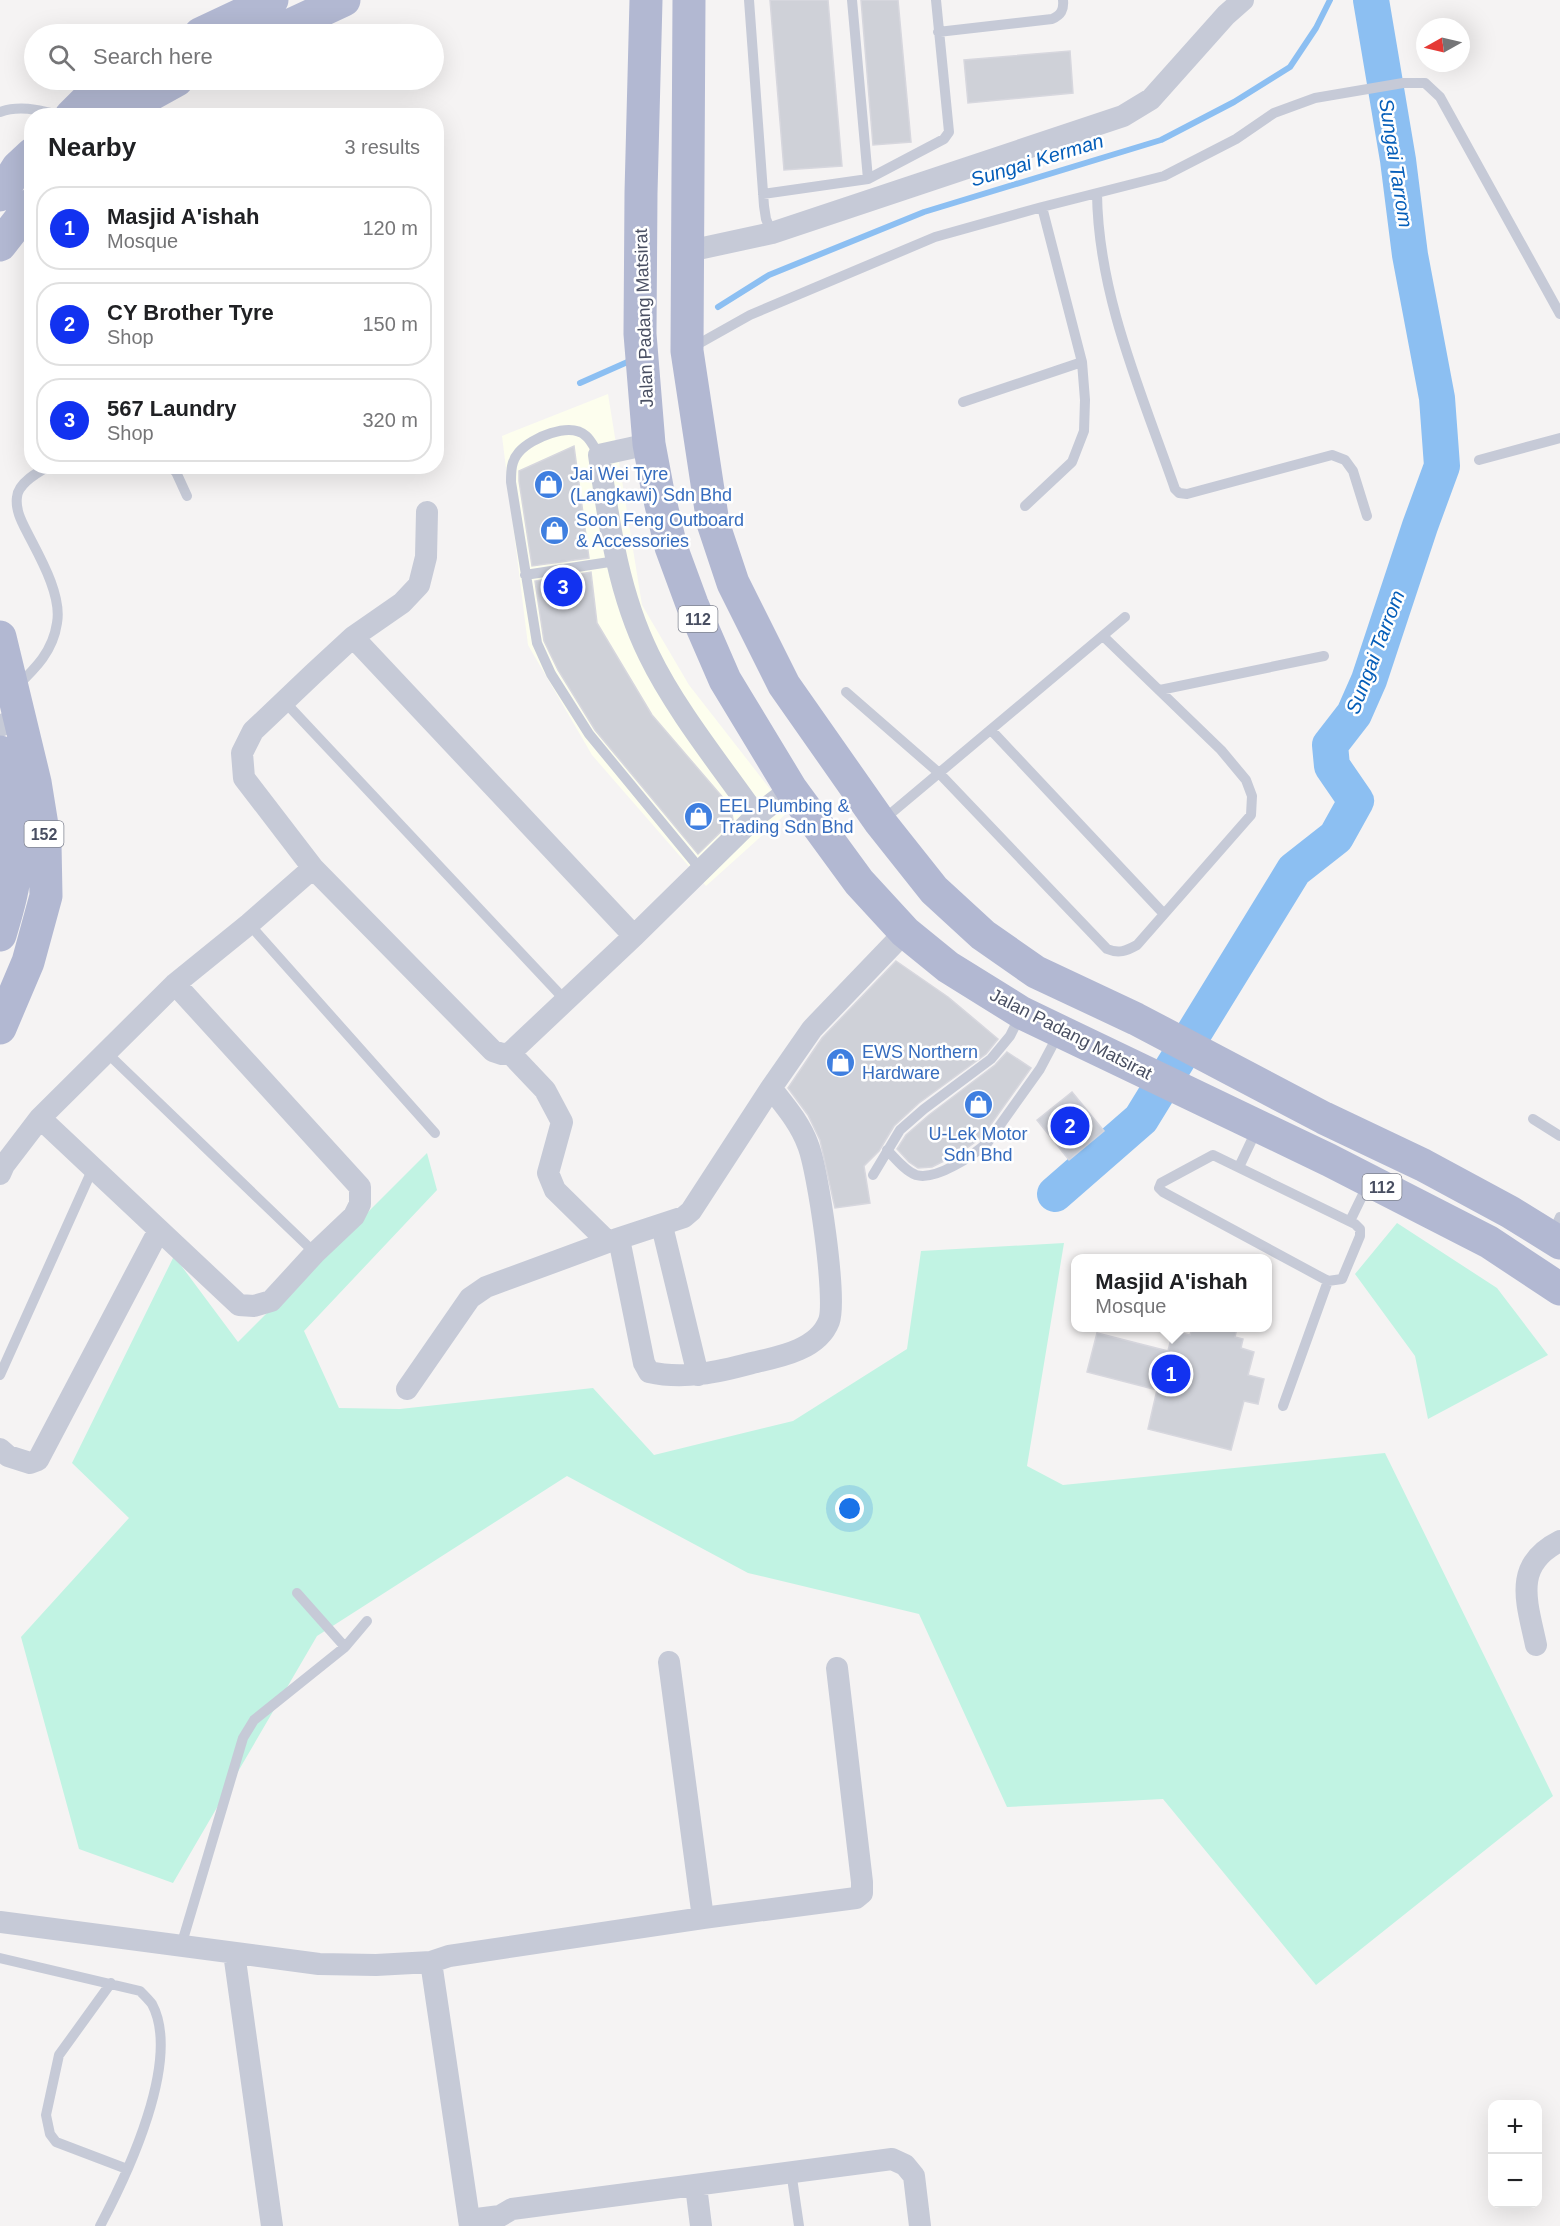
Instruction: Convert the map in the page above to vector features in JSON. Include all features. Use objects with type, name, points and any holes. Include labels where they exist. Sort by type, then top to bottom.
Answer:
[{"type":"main road","points":[[221,24],[272,0]]},
{"type":"main road","points":[[292,24],[344,0]]},
{"type":"main road","name":"Jalan Padang Matsirat","points":[[646,0],[640,334],[649,444],[671,547],[692,604],[725,680],[791,789],[859,882],[905,932],[948,967],[1022,1013],[1059,1032],[1370,1181],[1489,1242],[1560,1289]]},
{"type":"main road","name":"112","points":[[689,0],[687,351],[713,523],[733,583],[784,685],[880,822],[934,890],[983,935],[1036,972],[1136,1019],[1324,1118],[1423,1165],[1509,1212],[1557,1233]]},
{"type":"main road","points":[[79,108],[99,90]]},
{"type":"main road","points":[[126,108],[159,90]]},
{"type":"main road","points":[[0,195],[24,161]]},
{"type":"main road","points":[[641,194],[689,194]]},
{"type":"main road","points":[[0,245],[24,214]]},
{"type":"main road","name":"152","points":[[0,637],[11,711],[35,782],[45,844],[46,896],[28,962],[0,1028]]},
{"type":"main road","name":"152","points":[[0,752],[13,814],[16,862],[10,903],[0,935]]},
{"type":"street","points":[[689,251],[772,233],[1123,116],[1151,99],[1243,0]]},
{"type":"street","points":[[649,444],[599,455],[616,561],[629,606],[649,656],[681,709],[756,816]]},
{"type":"street","points":[[428,512],[426,557],[419,585],[402,603],[353,637],[253,731],[242,753],[244,778],[313,868],[494,1051],[502,1054],[510,1053],[756,816],[791,789]]},
{"type":"street","points":[[353,637],[634,936]]},
{"type":"street","points":[[0,1174],[4,1165],[40,1118],[105,1052],[175,984],[313,868]]},
{"type":"street","points":[[407,1389],[471,1298],[478,1292],[613,1240],[662,1226],[684,1217],[691,1211],[812,1029],[905,932]]},
{"type":"street","points":[[40,1118],[239,1305],[254,1306],[271,1301],[315,1253],[341,1231],[354,1216],[360,1204],[360,1187],[175,984]]},
{"type":"street","points":[[510,1053],[545,1090],[562,1122],[548,1173],[555,1190],[613,1240],[644,1363],[649,1372],[663,1376],[698,1375],[783,1357],[820,1335],[829,1320],[832,1297],[817,1176],[808,1145],[798,1124],[771,1088]]},
{"type":"street","points":[[662,1226],[698,1375]]},
{"type":"street","points":[[0,1449],[8,1456],[30,1463],[38,1460],[159,1230]]},
{"type":"street","points":[[1536,1645],[1526,1599],[1528,1570],[1545,1551],[1560,1541]]},
{"type":"street","points":[[669,1662],[703,1918]]},
{"type":"street","points":[[0,1922],[319,1964],[376,1965],[431,1962],[449,1956],[856,1898],[861,1893],[862,1882],[837,1668]]},
{"type":"street","points":[[234,1953],[272,2226]]},
{"type":"street","points":[[431,1962],[470,2223],[500,2221],[512,2209],[892,2159],[904,2165],[914,2176],[920,2226]]},
{"type":"street","points":[[696,2186],[701,2226]]},
{"type":"lane","points":[[749,0],[763,194],[766,219],[772,233]]},
{"type":"lane","points":[[852,0],[868,179]]},
{"type":"lane","points":[[763,194],[868,179],[944,140],[949,132],[936,0]]},
{"type":"lane","points":[[938,32],[1052,19],[1058,17],[1064,8],[1063,0]]},
{"type":"lane","points":[[687,351],[750,315],[935,237],[1164,176],[1236,139],[1274,113],[1316,98],[1403,83],[1425,83],[1440,97],[1560,314]]},
{"type":"lane","points":[[0,112],[10,108],[24,109]]},
{"type":"lane","points":[[1098,194],[1098,221],[1102,251],[1125,345],[1175,489],[1179,493],[1187,494],[1332,455],[1345,460],[1353,471],[1367,516]]},
{"type":"lane","points":[[1025,506],[1072,462],[1084,431],[1085,400],[1082,362],[1042,207]]},
{"type":"lane","points":[[963,402],[1082,362]]},
{"type":"lane","points":[[599,455],[586,435],[575,430],[560,430],[537,439],[518,452],[511,465],[511,483],[537,643],[564,698],[589,734],[701,870]]},
{"type":"lane","points":[[1479,460],[1560,438]]},
{"type":"lane","points":[[11,711],[50,648],[58,621],[54,590],[20,517],[17,497],[20,489],[36,474]]},
{"type":"lane","points":[[177,474],[188,496]]},
{"type":"lane","points":[[525,574],[616,561]]},
{"type":"lane","points":[[880,822],[1125,617]]},
{"type":"lane","points":[[846,692],[939,773],[1107,949],[1114,952],[1125,951],[1137,945],[1251,815],[1252,796],[1246,780],[1221,750],[1103,636]]},
{"type":"lane","points":[[1160,690],[1324,656]]},
{"type":"lane","points":[[284,701],[566,1001]]},
{"type":"lane","points":[[991,730],[1164,914]]},
{"type":"lane","points":[[249,924],[435,1133]]},
{"type":"lane","points":[[873,1175],[900,1130],[991,1059],[1010,1036],[1022,1013]]},
{"type":"lane","points":[[887,1150],[909,1171],[923,1176],[958,1164],[979,1151],[988,1142],[1040,1069],[1059,1032]]},
{"type":"lane","points":[[105,1052],[315,1253]]},
{"type":"lane","points":[[1533,1119],[1560,1136]]},
{"type":"lane","points":[[1239,1167],[1258,1127]]},
{"type":"lane","points":[[1213,1155],[1239,1167],[1350,1221],[1360,1229],[1360,1236],[1342,1279],[1328,1281],[1159,1188],[1161,1183],[1170,1177],[1213,1155]]},
{"type":"lane","points":[[0,1375],[93,1168]]},
{"type":"lane","points":[[1350,1221],[1370,1181]]},
{"type":"lane","points":[[1283,1406],[1328,1281]]},
{"type":"lane","points":[[297,1593],[345,1647]]},
{"type":"lane","points":[[181,1946],[243,1738],[254,1720],[345,1647],[367,1621]]},
{"type":"lane","points":[[0,1958],[140,1991],[152,2004],[162,2048],[157,2087],[123,2182],[100,2226]]},
{"type":"lane","points":[[111,1983],[59,2055],[46,2115],[50,2134],[56,2142],[128,2169]]},
{"type":"lane","points":[[791,2171],[799,2226]]},
{"type":"shaded area","points":[[608,394],[642,605],[689,685],[788,812],[706,886],[592,755],[528,645],[502,436]]},
{"type":"green space","points":[[427,1153],[437,1190],[304,1331],[339,1408],[400,1409],[593,1388],[654,1455],[793,1421],[907,1349],[921,1251],[1064,1243],[1027,1466],[1063,1485],[1385,1453],[1553,1796],[1316,1985],[1163,1799],[1007,1807],[919,1614],[748,1573],[567,1476],[317,1636],[173,1883],[79,1849],[21,1637],[129,1518],[72,1463],[174,1256],[238,1342]]},
{"type":"green space","points":[[1397,1223],[1497,1288],[1548,1355],[1428,1419],[1415,1356],[1355,1274]]},
{"type":"building","points":[[770,0],[828,0],[842,166],[784,170]]},
{"type":"building","points":[[861,0],[898,0],[911,142],[873,145]]},
{"type":"building","points":[[1070,51],[1073,93],[968,103],[964,60]]},
{"type":"building","points":[[574,446],[589,558],[532,566],[519,471]]},
{"type":"building","points":[[591,572],[597,623],[652,715],[731,807],[733,820],[698,854],[595,730],[558,670],[544,641],[535,581]]},
{"type":"building","points":[[896,961],[948,997],[998,1039],[986,1054],[919,1103],[894,1126],[879,1151],[864,1166],[870,1203],[835,1208],[820,1140],[808,1115],[788,1088],[822,1038]]},
{"type":"building","name":"U-Lek Motor Sdn Bhd","points":[[1007,1052],[1031,1068],[982,1137],[960,1153],[932,1167],[918,1168],[909,1162],[897,1149],[906,1135],[995,1065]]},
{"type":"building","points":[[1072,1092],[1104,1131],[1069,1160],[1037,1120]]},
{"type":"building","points":[[1173,1332],[1190,1335],[1191,1332],[1236,1332],[1235,1337],[1243,1339],[1241,1348],[1254,1352],[1248,1375],[1264,1379],[1258,1404],[1244,1401],[1231,1450],[1148,1429],[1157,1390],[1087,1372],[1097,1333],[1168,1351]]},
{"type":"waterway","name":"Sungai Kerman","points":[[718,307],[769,275],[924,212],[1161,140],[1234,102],[1290,67],[1316,28],[1330,0]]},
{"type":"waterway","name":"Sungai Tarrom","points":[[1055,1194],[1141,1119],[1294,870],[1336,837],[1356,801],[1332,766],[1330,745],[1354,714],[1369,680],[1442,466],[1437,398],[1410,255],[1398,160],[1371,0]]},
{"type":"waterway","name":"Sungai Kerman","points":[[580,383],[632,360]]},
{"type":"place","name":"Jai Wei Tyre (Langkawi) Sdn Bhd","points":[[549,484]]},
{"type":"place","name":"Soon Feng Outboard & Accessories","points":[[555,530]]},
{"type":"place","name":"567 Laundry","points":[[563,587]]},
{"type":"place","name":"EEL Plumbing & Trading Sdn Bhd","points":[[698,816]]},
{"type":"place","name":"EWS Northern Hardware","points":[[841,1062]]},
{"type":"place","name":"U-Lek Motor Sdn Bhd","points":[[978,1105]]},
{"type":"place","name":"CY Brother Tyre","points":[[1070,1126]]},
{"type":"place","name":"Masjid A'ishah","points":[[1171,1374]]}]
